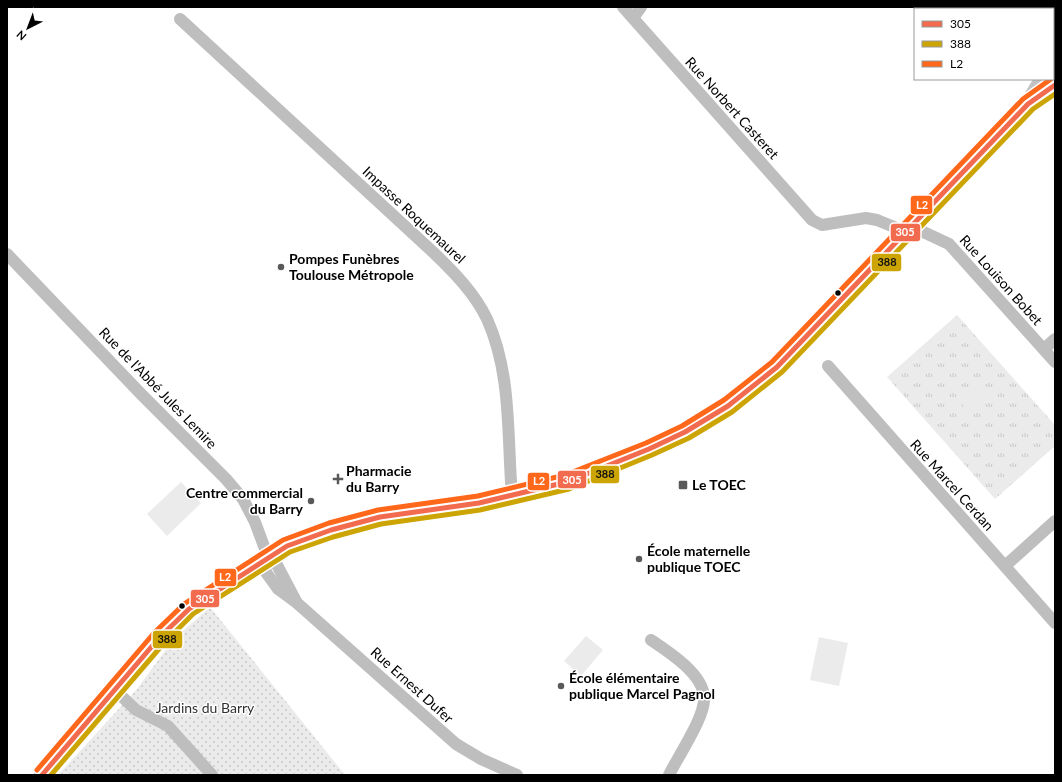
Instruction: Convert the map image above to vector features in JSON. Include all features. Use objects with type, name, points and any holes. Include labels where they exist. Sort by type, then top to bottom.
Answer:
[{"type":"street","name":"Rue Norbert Casteret","points":[[623,7],[812,220],[822,225]]},
{"type":"street","points":[[633,18],[641,7]]},
{"type":"street","name":"Impasse Roquemaurel","points":[[180,19],[432,251],[455,274],[476,300],[487,318],[496,342],[502,368],[507,401],[512,496]]},
{"type":"street","points":[[1028,104],[1042,80]]},
{"type":"street","points":[[42,775],[159,638],[189,609],[287,546],[331,530],[380,518],[479,503],[567,482],[608,466],[685,432],[728,406],[777,367],[1028,104],[1055,85]]},
{"type":"street","name":"Rue Louison Bobet","points":[[822,225],[866,218],[877,220],[899,229],[917,229],[949,244],[1055,362]]},
{"type":"street","name":"Rue de l'Abbé Jules Lemire","points":[[7,254],[137,390],[226,479],[243,499],[255,522],[268,557]]},
{"type":"street","points":[[1044,349],[1055,339]]},
{"type":"street","name":"Rue Marcel Cerdan","points":[[828,366],[1055,623]]},
{"type":"street","points":[[1005,566],[1055,521]]},
{"type":"street","name":"Rue Ernest Dufer","points":[[268,557],[265,571],[278,589],[297,603],[456,744],[481,759],[517,775]]},
{"type":"street","points":[[651,640],[666,650],[696,677],[704,696],[701,714],[669,775]]},
{"type":"street","points":[[115,690],[136,710],[168,726],[212,775]]},
{"type":"green space","points":[[957,315],[1055,425],[1055,446],[995,499],[887,377]]},
{"type":"green space","points":[[977,389],[982,394],[968,410],[962,405]]},
{"type":"green space","points":[[181,482],[201,503],[167,536],[147,514]]},
{"type":"green space","name":"Jardins du Barry","points":[[210,607],[345,775],[58,775],[137,689],[173,640]]},
{"type":"green space","points":[[586,636],[603,650],[581,676],[564,661]]},
{"type":"green space","points":[[819,637],[848,643],[839,686],[810,680]]},
{"type":"transit line","name":"L2","points":[[37,770],[154,633],[184,604],[283,540],[329,523],[378,510],[478,496],[565,475],[646,443],[682,426],[724,400],[772,362],[1023,99],[1050,80]]},
{"type":"transit line","name":"305","points":[[42,775],[159,638],[189,609],[287,546],[331,530],[380,517],[479,503],[567,482],[649,449],[685,432],[728,406],[777,367],[1028,104],[1055,85]]},
{"type":"transit line","name":"388","points":[[51,775],[164,643],[193,614],[290,552],[333,537],[381,524],[480,510],[569,489],[689,438],[732,412],[782,372],[1033,109],[1055,94]]},
{"type":"place","name":"Pompes Funèbres Toulouse Métropole","points":[[281,267]]},
{"type":"place","name":"Pharmacie du Barry","points":[[338,479]]},
{"type":"place","name":"Le TOEC","points":[[683,485]]},
{"type":"place","name":"Centre commercial du Barry","points":[[311,501]]},
{"type":"place","name":"École maternelle publique TOEC","points":[[639,559]]},
{"type":"place","name":"École élémentaire publique Marcel Pagnol","points":[[561,686]]}]
